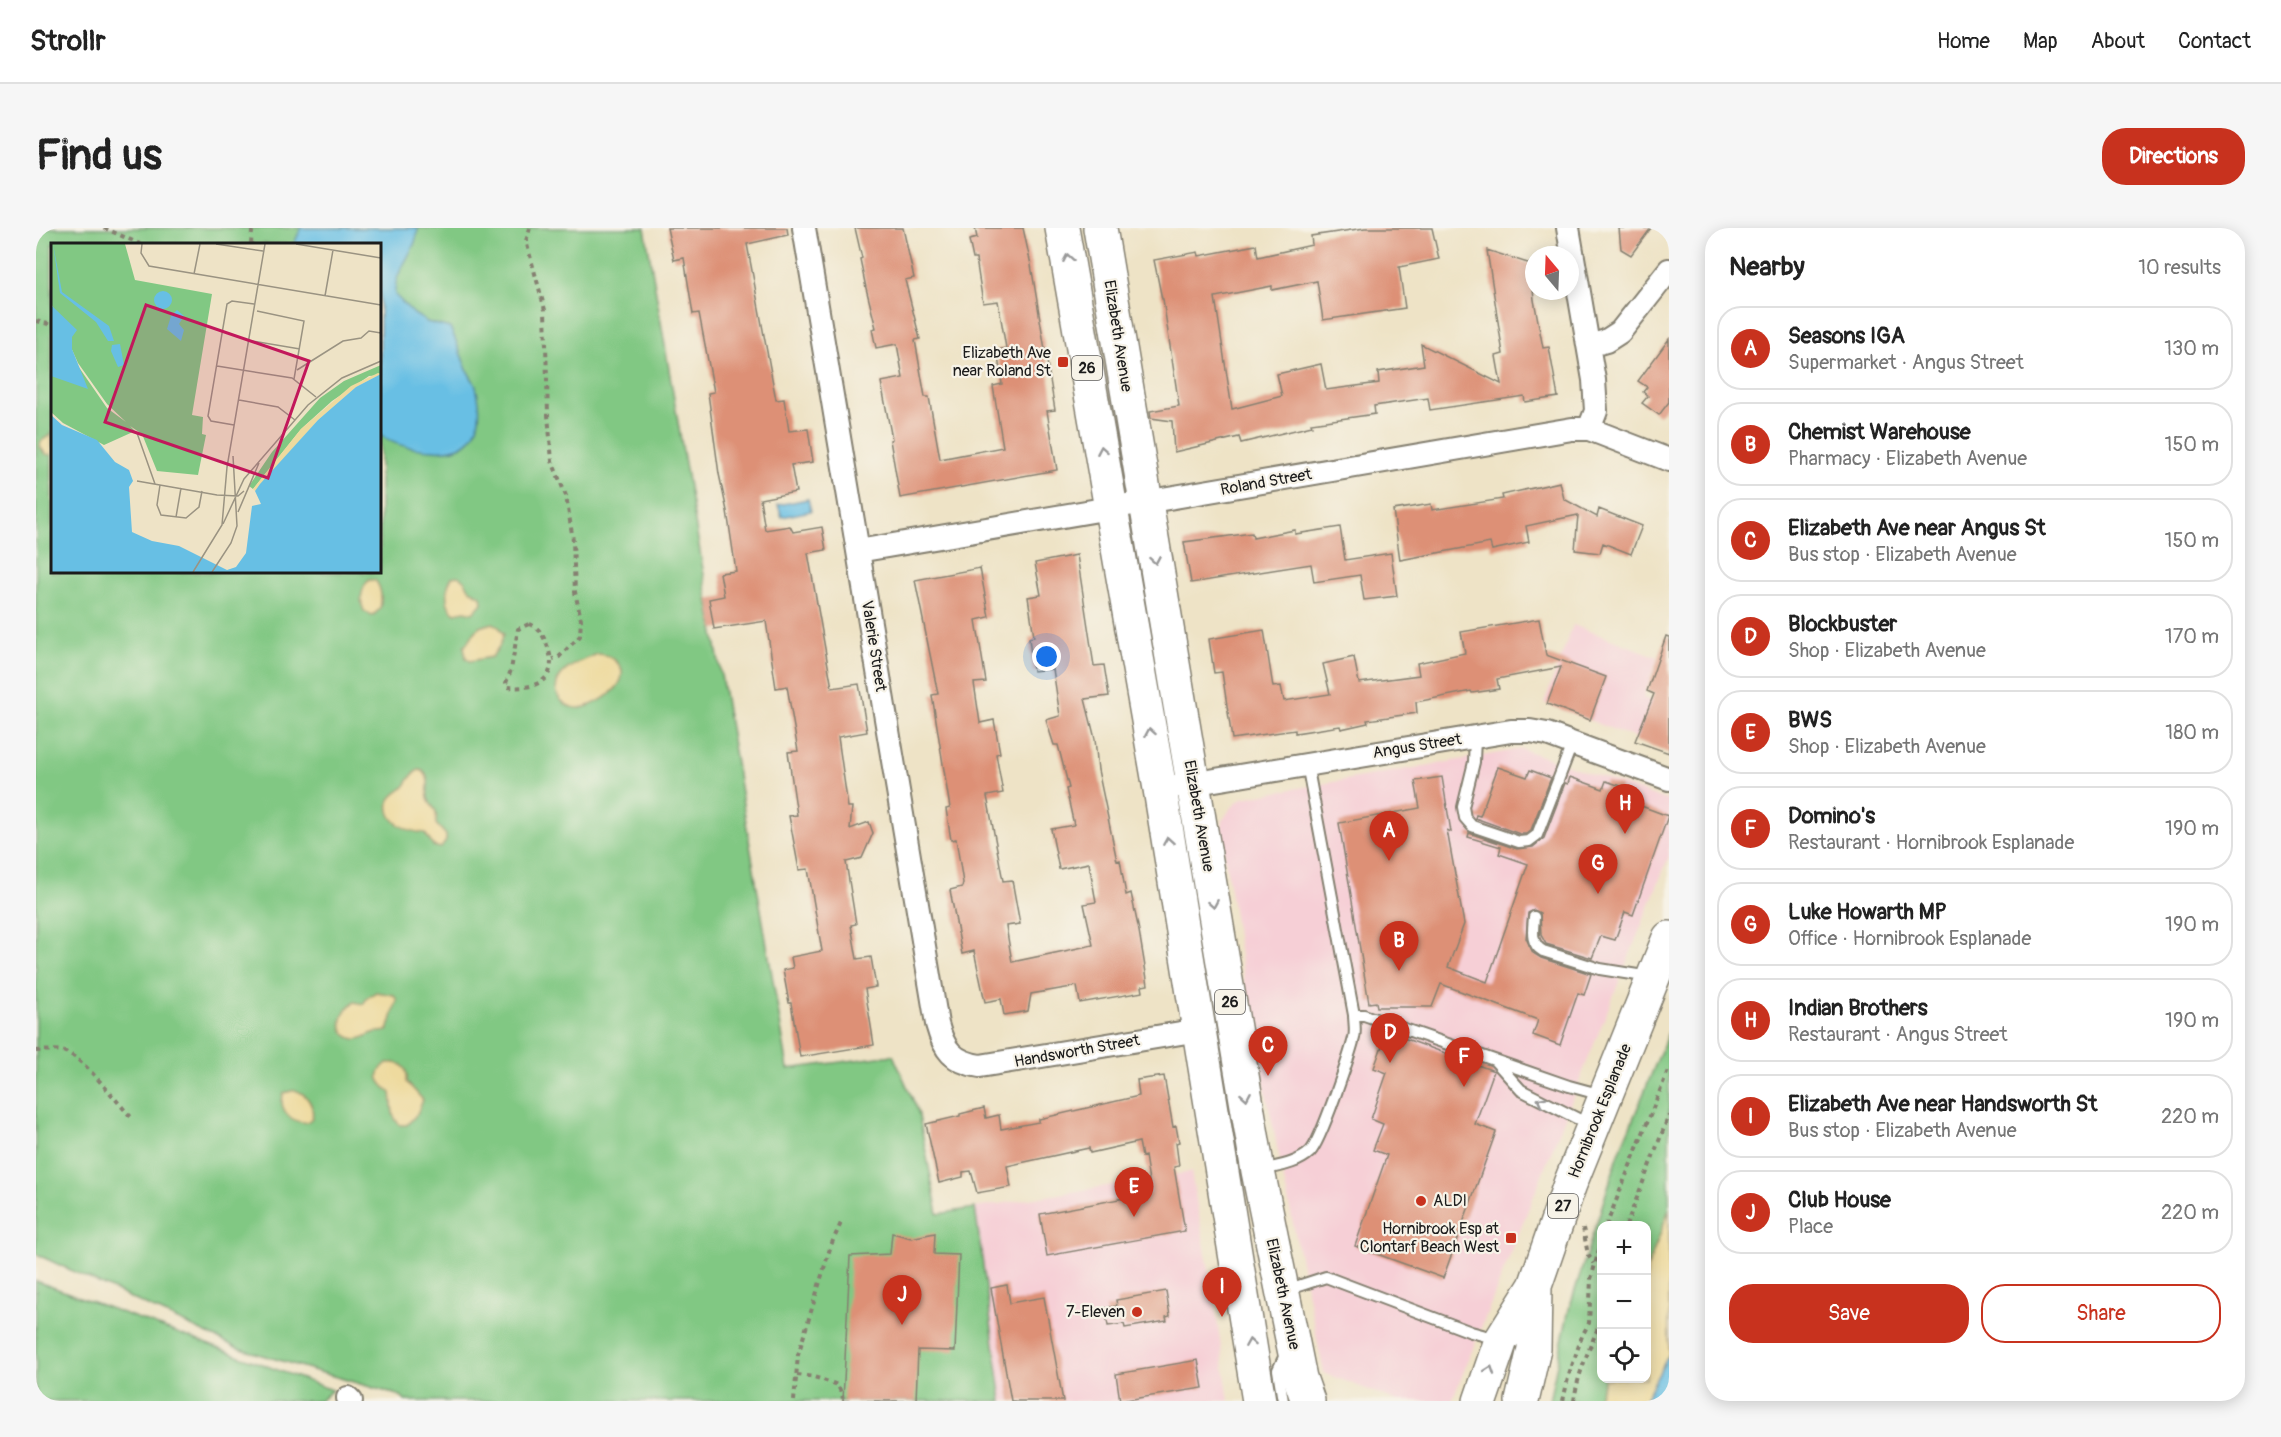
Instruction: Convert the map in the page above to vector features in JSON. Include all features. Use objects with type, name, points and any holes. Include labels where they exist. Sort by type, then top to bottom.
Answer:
[{"type":"main road","name":"Elizabeth Avenue","points":[[1062,228],[1113,508],[1259,1401]]},
{"type":"main road","name":"Elizabeth Avenue","points":[[1100,228],[1258,1171],[1308,1401]]},
{"type":"main road","name":"Hornibrook Esplanade","points":[[1480,1401],[1501,1340],[1535,1286],[1570,1184],[1669,938]]},
{"type":"main road","name":"Hornibrook Esplanade","points":[[1522,1401],[1534,1349],[1535,1286]]},
{"type":"street","name":"Valerie Street","points":[[804,228],[937,1024],[946,1048],[956,1059]]},
{"type":"street","points":[[1568,228],[1597,402],[1589,429]]},
{"type":"street","points":[[1589,346],[1606,341],[1620,332],[1669,270]]},
{"type":"street","name":"Roland Street","points":[[858,551],[1542,433],[1589,429],[1669,460]]},
{"type":"street","name":"Angus Street","points":[[1160,789],[1512,731],[1547,734],[1669,779]]},
{"type":"street","name":"Handsworth Street","points":[[956,1059],[970,1064],[993,1065],[1199,1030]]},
{"type":"lane","points":[[1475,737],[1474,762],[1463,807],[1465,818],[1472,826],[1519,842],[1529,841],[1537,835],[1572,744]]},
{"type":"lane","points":[[1258,1171],[1303,1158],[1312,1150],[1322,1131],[1355,1036],[1354,1015],[1307,764]]},
{"type":"lane","points":[[1534,917],[1534,941],[1537,948],[1600,969],[1653,977]]},
{"type":"lane","points":[[1354,1015],[1364,1015],[1495,1061],[1606,1096]]},
{"type":"lane","points":[[1495,1061],[1521,1090],[1594,1127]]},
{"type":"lane","points":[[1283,1291],[1326,1277],[1471,1332],[1501,1340]]},
{"type":"lane","points":[[1283,1401],[1278,1370],[1293,1340]]},
{"type":"path","points":[[104,228],[138,243]]},
{"type":"path","points":[[251,243],[252,232],[255,228]]},
{"type":"path","points":[[530,228],[526,241],[544,310],[552,461],[566,496],[573,540],[575,592],[581,619],[580,636],[560,657],[553,659]]},
{"type":"path","points":[[36,321],[51,325]]},
{"type":"path","points":[[524,625],[536,626],[553,659],[549,675],[540,682],[528,687],[507,687],[518,629],[524,625]]},
{"type":"path","points":[[36,1051],[65,1052],[73,1057],[133,1119]]},
{"type":"path","points":[[1608,1221],[1669,1068]]},
{"type":"path","points":[[1628,1221],[1669,1115]]},
{"type":"path","points":[[794,1401],[798,1355],[831,1245],[841,1223]]},
{"type":"path","points":[[1563,1401],[1582,1335],[1589,1323],[1591,1279],[1597,1257]]},
{"type":"path","points":[[1574,1401],[1584,1357],[1597,1329]]},
{"type":"path","points":[[797,1375],[814,1377],[838,1385],[843,1398]]},
{"type":"shaded area","points":[[1573,625],[1658,657],[1643,698],[1669,707],[1669,751],[1544,703]]},
{"type":"shaded area","points":[[1522,749],[1669,801],[1669,856],[1452,1401],[1398,1401],[1324,1373],[1247,1001],[1221,831],[1223,820],[1230,809],[1242,798]]},
{"type":"shaded area","points":[[1191,1172],[1212,1286],[1229,1401],[1002,1401],[975,1208]]},
{"type":"green space","points":[[36,228],[645,228],[788,1069],[893,1055],[918,1111],[938,1214],[975,1208],[1002,1401],[405,1401],[401,1396],[238,1348],[36,1254]]},
{"type":"green space","points":[[1669,1031],[1669,1210],[1651,1258],[1651,1221],[1597,1221],[1618,1156]]},
{"type":"green space","points":[[1597,1222],[1597,1383],[1603,1383],[1596,1401],[1549,1401],[1569,1309]]},
{"type":"green space","points":[[36,1281],[332,1390],[320,1401],[36,1401]]},
{"type":"sand","points":[[51,435],[51,455],[45,454],[40,446],[41,441]]},
{"type":"sand","points":[[458,576],[464,580],[470,590],[481,596],[482,603],[473,613],[465,611],[455,613],[449,606],[448,586],[452,577]]},
{"type":"sand","points":[[369,580],[375,580],[381,594],[380,609],[372,616],[364,611],[361,599]]},
{"type":"sand","points":[[493,623],[504,634],[500,645],[492,657],[470,661],[466,658],[464,647],[479,627]]},
{"type":"sand","points":[[597,654],[608,656],[620,667],[622,678],[619,684],[609,695],[589,706],[579,708],[567,705],[556,691],[559,678],[571,667]]},
{"type":"sand","points":[[419,770],[426,774],[428,798],[435,810],[436,824],[446,835],[446,841],[441,848],[433,846],[425,833],[412,831],[394,821],[389,809],[391,797],[403,788],[412,775]]},
{"type":"sand","points":[[376,992],[394,995],[397,1000],[389,1028],[387,1031],[373,1033],[360,1039],[348,1037],[342,1027],[346,1010],[355,1002],[363,1004]]},
{"type":"sand","points":[[387,1063],[397,1063],[403,1066],[407,1073],[407,1082],[423,1100],[417,1114],[407,1125],[400,1125],[397,1122],[393,1114],[391,1093],[379,1079],[382,1067]]},
{"type":"sand","points":[[295,1090],[303,1094],[311,1105],[313,1114],[307,1122],[291,1118],[282,1104],[284,1093]]},
{"type":"sand","points":[[1669,1210],[1669,1354],[1645,1401],[1596,1401],[1603,1383],[1651,1383],[1651,1258]]},
{"type":"water","points":[[301,228],[418,228],[414,245],[398,277],[395,295],[414,314],[427,322],[450,328],[475,384],[479,401],[478,425],[467,442],[447,450],[432,450],[404,446],[381,436],[381,243],[294,243]]},
{"type":"water","points":[[808,499],[811,511],[782,517],[778,505]]},
{"type":"water","points":[[1669,1354],[1669,1401],[1645,1401],[1647,1396]]},
{"type":"building","points":[[667,228],[787,228],[788,235],[747,244],[776,400],[784,399],[789,431],[808,429],[813,462],[791,465],[796,492],[760,499],[765,530],[790,526],[793,532],[822,527],[826,550],[808,553],[832,688],[859,684],[867,732],[838,737],[848,807],[852,807],[850,829],[869,822],[873,833],[862,858],[846,862],[856,924],[851,925],[857,959],[871,957],[876,987],[865,989],[874,1045],[800,1057],[783,970],[793,968],[791,957],[822,951],[808,869],[799,870],[789,816],[797,815],[788,752],[798,751],[787,686],[776,688],[766,621],[714,629],[709,599],[724,596],[720,573],[736,571],[708,393],[714,392],[699,313],[693,314],[684,258],[674,260]]},
{"type":"building","points":[[855,228],[903,228],[914,278],[905,280],[920,339],[915,340],[925,397],[929,397],[940,459],[1003,447],[993,386],[1002,384],[997,350],[1006,348],[998,301],[983,303],[976,259],[973,259],[969,240],[977,238],[975,228],[1023,228],[1055,410],[1047,411],[1057,470],[900,498],[881,382],[903,378],[897,344],[876,348],[872,329],[876,328]]},
{"type":"building","points":[[1365,228],[1432,228],[1439,259],[1399,267],[1405,308],[1323,320],[1317,281],[1272,290],[1272,286],[1215,297],[1232,409],[1282,396],[1277,374],[1321,364],[1326,390],[1379,383],[1378,372],[1424,365],[1421,344],[1501,384],[1496,356],[1503,354],[1487,250],[1525,262],[1525,300],[1534,300],[1543,348],[1549,347],[1558,397],[1525,402],[1524,396],[1430,410],[1428,398],[1374,406],[1375,414],[1311,423],[1312,426],[1241,443],[1239,437],[1174,452],[1172,421],[1151,418],[1150,411],[1179,406],[1163,299],[1154,260],[1198,252],[1199,256],[1256,245],[1258,257],[1312,245],[1311,236]]},
{"type":"building","points":[[1619,228],[1651,228],[1631,255],[1621,249]]},
{"type":"building","points":[[1669,339],[1669,402],[1659,415],[1642,403],[1648,396],[1643,392],[1647,387],[1638,381]]},
{"type":"building","points":[[1560,482],[1564,499],[1597,517],[1599,509],[1642,526],[1631,554],[1603,543],[1600,553],[1575,550],[1578,515],[1526,526],[1529,542],[1492,550],[1490,543],[1400,560],[1393,510],[1431,504],[1432,510],[1503,499],[1502,495]]},
{"type":"building","points":[[1340,527],[1345,560],[1391,553],[1397,596],[1364,600],[1360,575],[1314,582],[1311,564],[1191,583],[1184,542],[1252,533],[1253,538],[1295,530],[1295,534]]},
{"type":"building","points":[[1077,555],[1094,666],[1104,665],[1109,696],[1085,699],[1095,739],[1098,770],[1117,861],[1120,860],[1126,895],[1131,893],[1148,985],[1142,986],[1143,992],[1080,1003],[1077,986],[1031,994],[1028,1011],[1004,1015],[1001,999],[985,1002],[974,951],[962,954],[950,890],[962,887],[963,883],[956,839],[951,840],[946,809],[950,808],[932,695],[938,694],[915,580],[980,568],[989,617],[976,620],[986,682],[974,683],[980,723],[994,720],[1000,753],[996,754],[1003,793],[987,796],[1003,881],[1012,880],[1020,924],[1006,926],[1012,962],[1093,945],[1084,904],[1096,902],[1089,863],[1059,869],[1051,829],[1074,825],[1066,789],[1069,788],[1058,745],[1054,745],[1046,720],[1060,716],[1053,669],[1033,671],[1029,638],[1034,637],[1028,597],[1041,595],[1035,563]]},
{"type":"building","points":[[1539,619],[1546,655],[1606,677],[1590,720],[1547,704],[1561,667],[1497,679],[1499,689],[1472,693],[1471,691],[1416,702],[1417,713],[1367,720],[1368,723],[1341,729],[1340,726],[1295,733],[1295,730],[1232,739],[1222,672],[1214,673],[1209,639],[1264,630],[1273,687],[1281,686],[1284,701],[1330,694],[1323,664],[1354,657],[1359,683],[1419,675],[1417,663],[1465,653],[1461,632]]},
{"type":"building","points":[[1666,636],[1669,637],[1669,753],[1635,741],[1654,694],[1647,691]]},
{"type":"building","points":[[1498,767],[1527,777],[1530,770],[1551,778],[1531,830],[1526,834],[1475,818],[1476,815],[1480,816]]},
{"type":"building","points":[[1442,777],[1451,832],[1447,830],[1464,924],[1448,967],[1487,982],[1528,864],[1499,854],[1501,847],[1468,837],[1469,833],[1517,849],[1533,847],[1544,838],[1565,783],[1568,784],[1570,777],[1603,789],[1606,781],[1621,786],[1617,797],[1668,816],[1633,915],[1625,912],[1615,940],[1601,936],[1592,958],[1546,944],[1541,935],[1540,913],[1534,910],[1528,913],[1526,938],[1533,953],[1541,958],[1591,974],[1584,995],[1578,993],[1560,1045],[1533,1035],[1538,1020],[1441,984],[1432,1007],[1377,1007],[1376,1002],[1369,1003],[1339,823],[1420,808],[1415,781]]},
{"type":"building","name":"ALDI","points":[[1387,1032],[1494,1071],[1475,1124],[1496,1132],[1443,1278],[1355,1246],[1387,1155],[1373,1150],[1383,1124],[1371,1119],[1387,1073],[1374,1068]]},
{"type":"building","points":[[1164,1076],[1173,1127],[1176,1126],[1179,1142],[1176,1143],[1179,1166],[1174,1167],[1185,1231],[1047,1256],[1040,1214],[1151,1193],[1145,1156],[1142,1157],[1139,1142],[1090,1153],[1089,1148],[1007,1166],[1011,1187],[977,1193],[971,1171],[963,1172],[963,1177],[939,1183],[926,1124],[984,1108],[986,1118],[999,1115],[1001,1129],[1039,1122],[1039,1119],[1139,1096],[1137,1080]]},
{"type":"building","points":[[892,1233],[911,1238],[935,1233],[934,1254],[959,1255],[955,1351],[918,1350],[916,1401],[843,1401],[850,1256],[890,1254]]},
{"type":"building","points":[[1007,1285],[1010,1303],[1044,1297],[1063,1401],[1011,1401],[991,1288]]},
{"type":"building","name":"7-Eleven","points":[[1166,1291],[1170,1316],[1166,1317],[1167,1321],[1125,1328],[1124,1324],[1108,1326],[1105,1308],[1117,1306],[1116,1300]]},
{"type":"building","points":[[1198,1360],[1203,1388],[1120,1401],[1116,1374]]},
{"type":"place","name":"Elizabeth Ave near Roland St","points":[[1063,362]]},
{"type":"place","name":"Indian Brothers","points":[[1625,834]]},
{"type":"place","name":"Seasons IGA","points":[[1389,861]]},
{"type":"place","name":"Luke Howarth MP","points":[[1598,894]]},
{"type":"place","name":"Chemist Warehouse","points":[[1399,971]]},
{"type":"place","name":"Blockbuster","points":[[1390,1063]]},
{"type":"place","name":"Elizabeth Ave near Angus St","points":[[1268,1076]]},
{"type":"place","name":"Domino's","points":[[1464,1087]]},
{"type":"place","name":"ALDI","points":[[1421,1201]]},
{"type":"place","name":"BWS","points":[[1134,1217]]},
{"type":"place","name":"Hornibrook Esp at Clontarf Beach West","points":[[1511,1238]]},
{"type":"place","name":"7-Eleven","points":[[1137,1312]]},
{"type":"place","name":"Elizabeth Ave near Handsworth St","points":[[1222,1317]]},
{"type":"place","name":"Club House","points":[[902,1325]]}]
